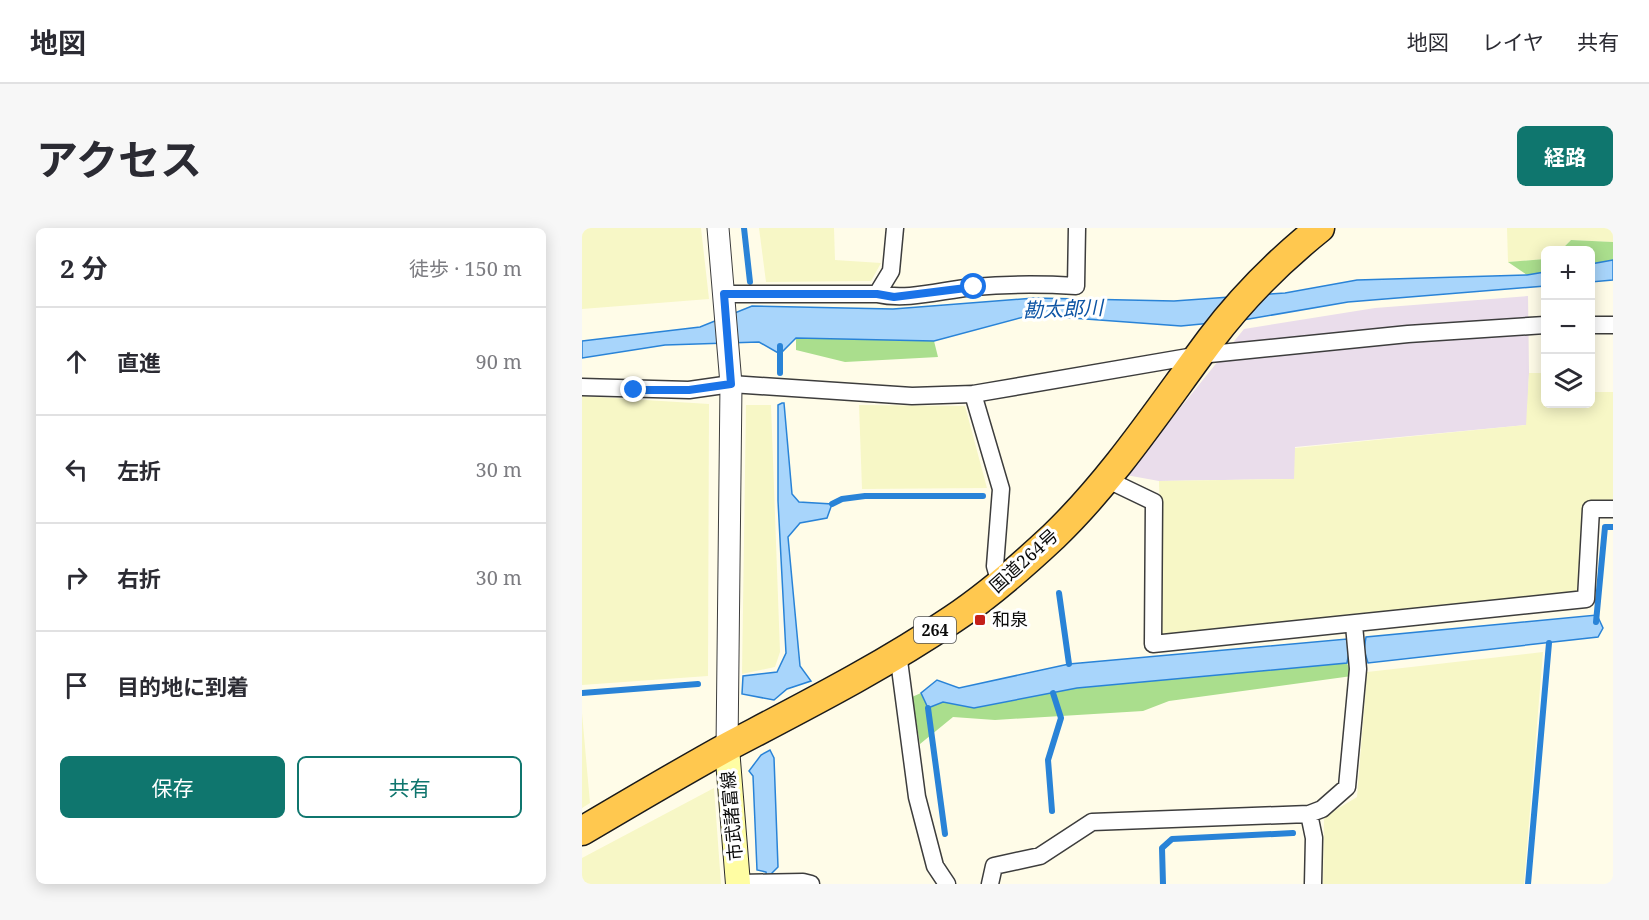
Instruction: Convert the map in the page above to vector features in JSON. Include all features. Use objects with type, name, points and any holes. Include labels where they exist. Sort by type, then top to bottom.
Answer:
[{"type":"highway","name":"国道264号","points":[[582,831],[898,653],[953,619],[1000,585],[1055,534],[1106,479],[1207,346],[1258,285],[1297,246],[1320,228]]},
{"type":"main road","name":"市武諸富線","points":[[727,748],[746,883]]},
{"type":"street","points":[[718,228],[731,384],[727,748]]},
{"type":"street","points":[[877,294],[891,270],[895,228]]},
{"type":"street","points":[[725,300],[877,294],[894,297],[974,287],[1076,286],[1077,228]]},
{"type":"street","points":[[1595,325],[1613,325]]},
{"type":"street","points":[[582,387],[689,390],[731,384],[912,396],[973,394],[1207,346],[1541,326]]},
{"type":"street","points":[[973,394],[1001,489],[995,566],[1000,585]]},
{"type":"street","points":[[1106,479],[1154,502],[1154,644],[1586,599],[1591,509],[1613,509]]},
{"type":"street","points":[[990,884],[994,866],[1040,856],[1092,822],[1309,814],[1322,809],[1347,787],[1358,669],[1354,624]]},
{"type":"street","points":[[898,653],[917,797],[935,866],[947,884]]},
{"type":"street","points":[[1309,814],[1314,838],[1313,884]]},
{"type":"street","points":[[746,883],[803,882],[811,884]]},
{"type":"shaded area","points":[[1528,296],[1527,425],[1295,447],[1295,479],[1159,481],[1126,475],[1244,329],[1375,308]]},
{"type":"green space","points":[[582,228],[701,228],[709,299],[582,309]]},
{"type":"green space","points":[[759,228],[834,228],[835,260],[881,263],[871,281],[766,282]]},
{"type":"green space","points":[[1507,228],[1613,228],[1613,242],[1571,240],[1565,246],[1541,246],[1541,259],[1508,262]]},
{"type":"green space","points":[[1571,240],[1613,242],[1613,260],[1595,263],[1595,246],[1565,246]]},
{"type":"green space","points":[[1541,259],[1541,273],[1527,275],[1508,262]]},
{"type":"green space","points":[[796,338],[934,341],[938,357],[845,362],[796,350]]},
{"type":"green space","points":[[1529,373],[1541,373],[1541,408],[1595,408],[1595,392],[1613,392],[1613,503],[1585,503],[1581,593],[1162,638],[1159,481],[1294,479],[1295,448],[1526,425]]},
{"type":"green space","points":[[582,396],[709,404],[708,676],[582,685]]},
{"type":"green space","points":[[746,405],[771,405],[780,652],[775,667],[742,674]]},
{"type":"green space","points":[[859,405],[965,406],[987,488],[862,489]]},
{"type":"green space","points":[[1543,652],[1524,884],[1323,884],[1324,817],[1357,797],[1367,672]]},
{"type":"green space","points":[[1347,663],[1352,676],[1169,701],[1143,711],[995,720],[953,717],[920,744],[912,697],[921,693],[928,708],[943,702],[974,708],[1077,688]]},
{"type":"green space","points":[[582,713],[590,803],[582,808]]},
{"type":"green space","points":[[714,788],[721,884],[582,884],[582,858]]},
{"type":"water","points":[[1613,260],[1613,280],[1595,282],[1595,263]]},
{"type":"water","name":"勘太郎川","points":[[1541,273],[1541,286],[1348,302],[1243,320],[1181,326],[1031,315],[934,341],[796,338],[780,354],[759,342],[665,345],[582,358],[582,341],[700,327],[752,306],[893,309],[1034,298],[1174,301],[1285,293],[1357,280]]},
{"type":"water","points":[[784,403],[792,494],[799,502],[832,504],[827,518],[800,523],[788,537],[800,666],[811,681],[787,689],[774,700],[742,694],[743,676],[777,672],[786,653],[778,501],[778,405]]},
{"type":"water","points":[[1597,615],[1603,628],[1598,637],[1368,663],[1364,650],[1366,637]]},
{"type":"water","points":[[1347,639],[1349,652],[1347,663],[1077,688],[974,708],[943,702],[928,708],[921,693],[937,680],[959,688],[1069,664]]},
{"type":"water","points":[[770,750],[774,758],[778,867],[772,873],[774,884],[767,884],[766,872],[757,870],[753,776],[749,771],[761,755]]},
{"type":"waterway","points":[[744,228],[750,282]]},
{"type":"waterway","points":[[780,346],[780,373]]},
{"type":"waterway","points":[[832,504],[842,499],[865,496],[983,496]]},
{"type":"waterway","points":[[1596,622],[1605,527],[1613,527]]},
{"type":"waterway","points":[[1059,593],[1069,664]]},
{"type":"waterway","points":[[1528,884],[1549,643]]},
{"type":"waterway","points":[[582,693],[698,684]]},
{"type":"waterway","points":[[1052,811],[1048,760],[1061,718],[1053,693]]},
{"type":"waterway","points":[[928,708],[945,834]]},
{"type":"waterway","points":[[1163,884],[1162,848],[1172,839],[1293,833]]},
{"type":"place","name":"和泉","points":[[980,620]]},
{"type":"route","points":[[634,390],[689,390],[731,384],[724,294],[877,294],[894,297],[974,287]]}]
